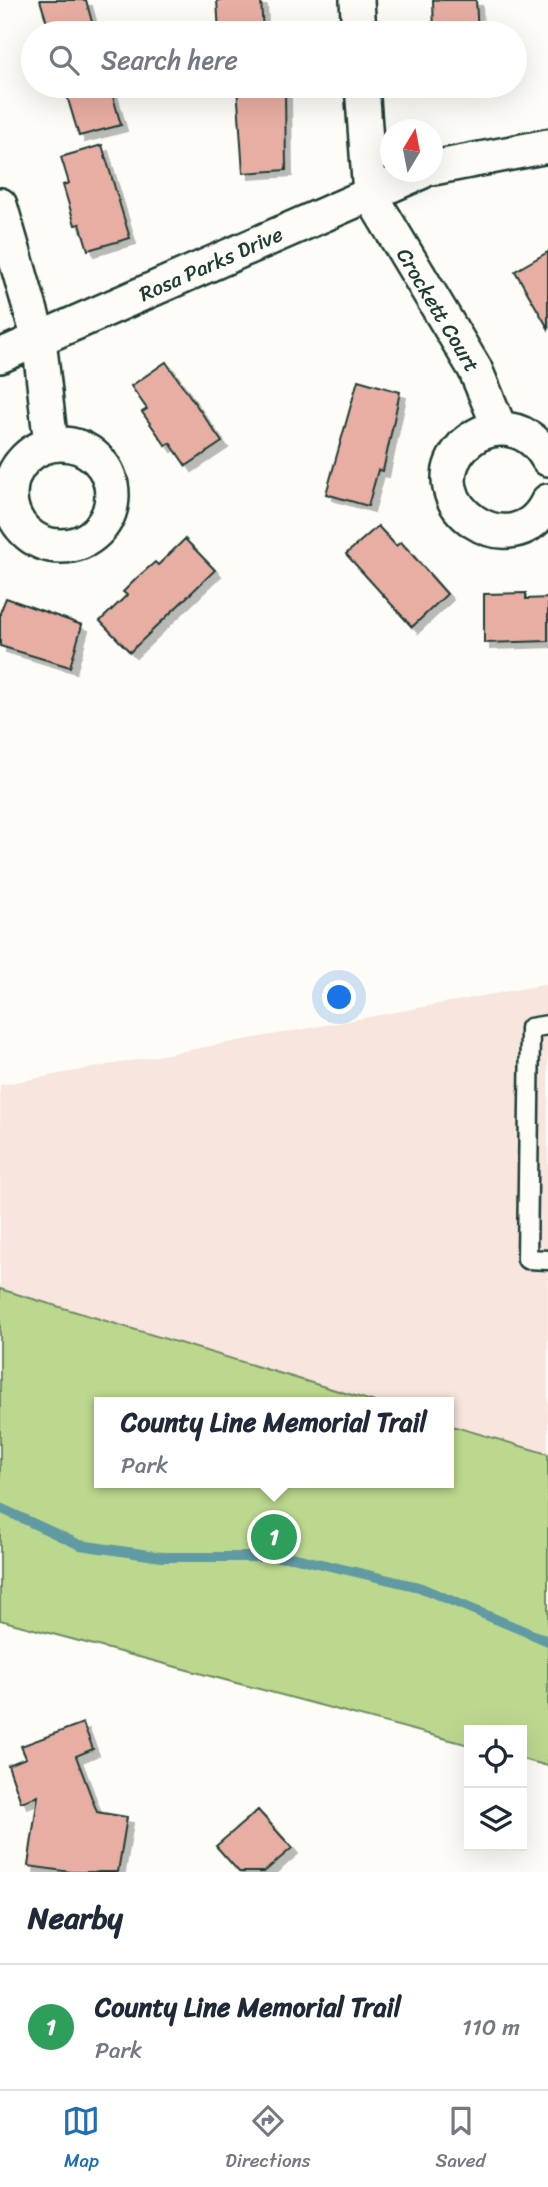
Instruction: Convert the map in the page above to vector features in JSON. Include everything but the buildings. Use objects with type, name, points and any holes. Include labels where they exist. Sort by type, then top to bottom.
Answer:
[{"type":"street","points":[[357,0],[358,21]]},
{"type":"street","points":[[363,98],[370,194]]},
{"type":"street","points":[[443,166],[548,146]]},
{"type":"street","name":"Rosa Parks Drive","points":[[0,356],[398,182]]},
{"type":"street","name":"Crockett Court","points":[[370,194],[475,369],[500,429]]},
{"type":"street","points":[[0,205],[39,339],[51,445]]},
{"type":"street","points":[[548,459],[530,438],[515,431],[500,429],[483,432],[469,440],[459,451],[449,482],[453,498],[461,512],[472,523],[503,532],[519,529],[533,521],[548,501]]},
{"type":"lane","points":[[548,1025],[530,1028],[527,1246],[527,1259],[548,1260]]},
{"type":"shaded area","points":[[548,984],[548,1454],[454,1426],[454,1397],[358,1397],[0,1289],[0,1085]]},
{"type":"green space","points":[[0,1289],[358,1397],[94,1397],[94,1488],[454,1488],[454,1426],[548,1454],[548,1766],[527,1760],[527,1725],[464,1725],[464,1744],[0,1620]]},
{"type":"waterway","points":[[0,1508],[80,1545],[162,1557],[292,1557],[419,1587],[548,1641]]},
{"type":"place","name":"County Line Memorial Trail","points":[[274,1537]]}]
